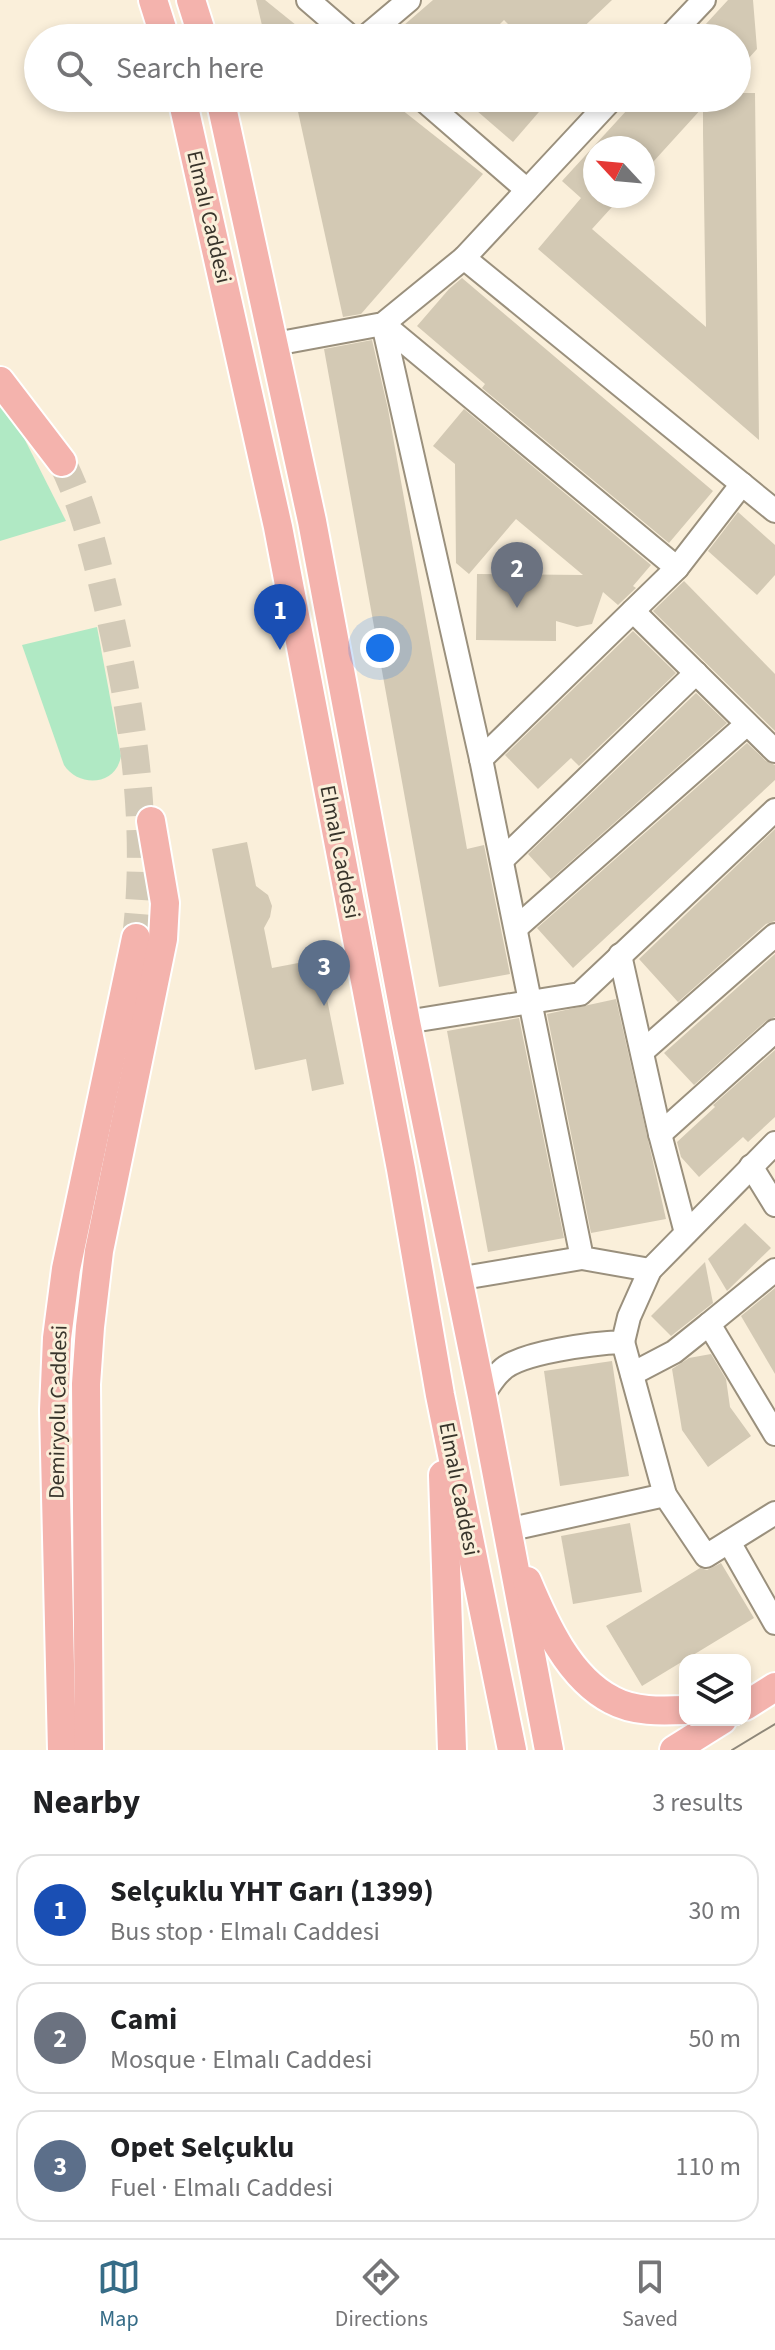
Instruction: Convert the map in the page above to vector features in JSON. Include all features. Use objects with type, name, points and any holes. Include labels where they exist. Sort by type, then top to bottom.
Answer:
[{"type":"main road","points":[[153,0],[161,24]]},
{"type":"main road","points":[[191,0],[199,24]]},
{"type":"main road","name":"Elmalı Caddesi","points":[[185,112],[278,527],[401,1169],[440,1395],[512,1750]]},
{"type":"main road","name":"Elmalı Caddesi","points":[[223,112],[312,521],[406,1022],[482,1396],[549,1750]]},
{"type":"main road","points":[[0,381],[62,462]]},
{"type":"main road","points":[[89,1750],[87,1355],[99,1251],[163,939],[165,903],[151,821]]},
{"type":"main road","name":"Demiryolu Caddesi","points":[[62,1750],[54,1410],[57,1338],[66,1269],[136,938]]},
{"type":"main road","points":[[440,1395],[452,1750]]},
{"type":"main road","points":[[507,1530],[550,1629],[586,1682],[613,1701],[644,1710],[679,1710]]},
{"type":"main road","points":[[751,1691],[775,1684]]},
{"type":"main road","points":[[751,1702],[775,1684]]},
{"type":"main road","points":[[674,1750],[712,1726]]},
{"type":"street","points":[[308,0],[336,24]]},
{"type":"street","points":[[381,24],[409,0]]},
{"type":"street","points":[[681,24],[704,0]]},
{"type":"street","points":[[437,112],[527,190]]},
{"type":"street","points":[[275,344],[383,324],[464,258],[600,112]]},
{"type":"street","points":[[464,258],[775,511]]},
{"type":"street","points":[[383,324],[677,568]]},
{"type":"street","points":[[383,324],[481,759],[582,1258]]},
{"type":"street","points":[[481,759],[677,568],[742,484]]},
{"type":"street","points":[[633,611],[775,751]]},
{"type":"street","points":[[502,860],[696,673]]},
{"type":"street","points":[[516,928],[747,724]]},
{"type":"street","points":[[406,1022],[580,994],[775,810]]},
{"type":"street","points":[[643,1051],[775,935]]},
{"type":"street","points":[[620,955],[660,1134],[686,1233]]},
{"type":"street","points":[[660,1134],[775,1031]]},
{"type":"street","points":[[775,1143],[650,1270],[629,1317],[623,1342],[665,1495],[706,1556],[775,1513]]},
{"type":"street","points":[[751,1166],[775,1205]]},
{"type":"street","points":[[457,1279],[582,1258],[650,1270]]},
{"type":"street","points":[[632,1374],[674,1352],[775,1270]]},
{"type":"street","points":[[709,1324],[775,1434]]},
{"type":"street","points":[[482,1396],[502,1368],[525,1359],[601,1343],[623,1342]]},
{"type":"street","points":[[507,1530],[665,1495]]},
{"type":"street","points":[[729,1542],[775,1623]]},
{"type":"green space","points":[[0,405],[24,438],[66,521],[0,541]]},
{"type":"green space","points":[[97,627],[121,756],[118,766],[105,778],[87,780],[79,778],[64,765],[22,645]]},
{"type":"building","points":[[256,0],[265,0],[295,24],[262,24]]},
{"type":"building","points":[[433,0],[612,0],[587,24],[508,24],[504,20],[500,24],[405,24]]},
{"type":"building","points":[[728,0],[753,0],[757,49],[751,56],[751,24],[706,24]]},
{"type":"building","points":[[751,93],[755,93],[759,440],[538,249],[581,198],[562,181],[583,158],[583,208],[611,208],[592,229],[706,327],[703,112],[751,112]]},
{"type":"building","points":[[298,112],[405,112],[483,174],[361,314],[343,317]]},
{"type":"building","points":[[478,112],[539,112],[513,142]]},
{"type":"building","points":[[625,112],[698,112],[655,160],[655,136],[603,136]]},
{"type":"building","points":[[462,278],[713,491],[669,543],[482,388],[485,384],[417,326]]},
{"type":"building","points":[[372,340],[388,409],[467,849],[484,845],[510,974],[439,987],[324,349]]},
{"type":"building","points":[[464,409],[651,565],[633,586],[636,588],[618,605],[603,592],[592,624],[577,627],[556,621],[556,641],[476,640],[477,574],[583,575],[516,519],[469,574],[456,563],[455,464],[433,446]]},
{"type":"building","points":[[738,512],[775,545],[775,575],[757,595],[708,551]]},
{"type":"building","points":[[684,581],[775,674],[775,731],[653,611]]},
{"type":"building","points":[[633,631],[676,673],[579,766],[571,758],[538,789],[505,755]]},
{"type":"building","points":[[696,693],[727,723],[551,879],[528,854]]},
{"type":"building","points":[[747,743],[766,761],[775,765],[775,780],[573,968],[537,928]]},
{"type":"building","points":[[775,829],[775,921],[766,924],[678,1002],[639,959]]},
{"type":"building","points":[[247,842],[256,886],[268,895],[272,906],[264,928],[272,968],[319,959],[344,1084],[312,1091],[306,1059],[255,1070],[212,849]]},
{"type":"building","points":[[775,954],[775,1017],[766,1021],[694,1085],[664,1053]]},
{"type":"building","points":[[616,999],[666,1219],[591,1233],[547,1014]]},
{"type":"building","points":[[519,1018],[564,1238],[488,1252],[447,1031]]},
{"type":"building","points":[[775,1050],[775,1117],[748,1142],[743,1137],[699,1177],[681,1157],[677,1142]]},
{"type":"building","points":[[745,1223],[771,1248],[727,1291],[708,1259]]},
{"type":"building","points":[[705,1262],[713,1303],[671,1336],[651,1316]]},
{"type":"building","points":[[775,1288],[775,1374],[741,1316]]},
{"type":"building","points":[[711,1354],[726,1379],[730,1407],[751,1436],[708,1467],[682,1430],[672,1369],[689,1358]]},
{"type":"building","points":[[612,1361],[629,1476],[560,1486],[544,1371]]},
{"type":"building","points":[[630,1523],[642,1592],[573,1604],[561,1536]]},
{"type":"building","points":[[721,1563],[754,1618],[695,1654],[679,1654],[679,1664],[642,1686],[606,1626],[700,1568],[707,1570]]},
{"type":"tunnel","points":[[62,462],[82,510],[97,561],[130,722],[141,852],[136,938]]},
{"type":"tram line","points":[[732,1750],[775,1724]]},
{"type":"place","name":"Cami","points":[[517,608]]},
{"type":"place","name":"Selçuklu YHT Garı (1399)","points":[[280,650]]},
{"type":"place","name":"Opet Selçuklu","points":[[324,1006]]}]
